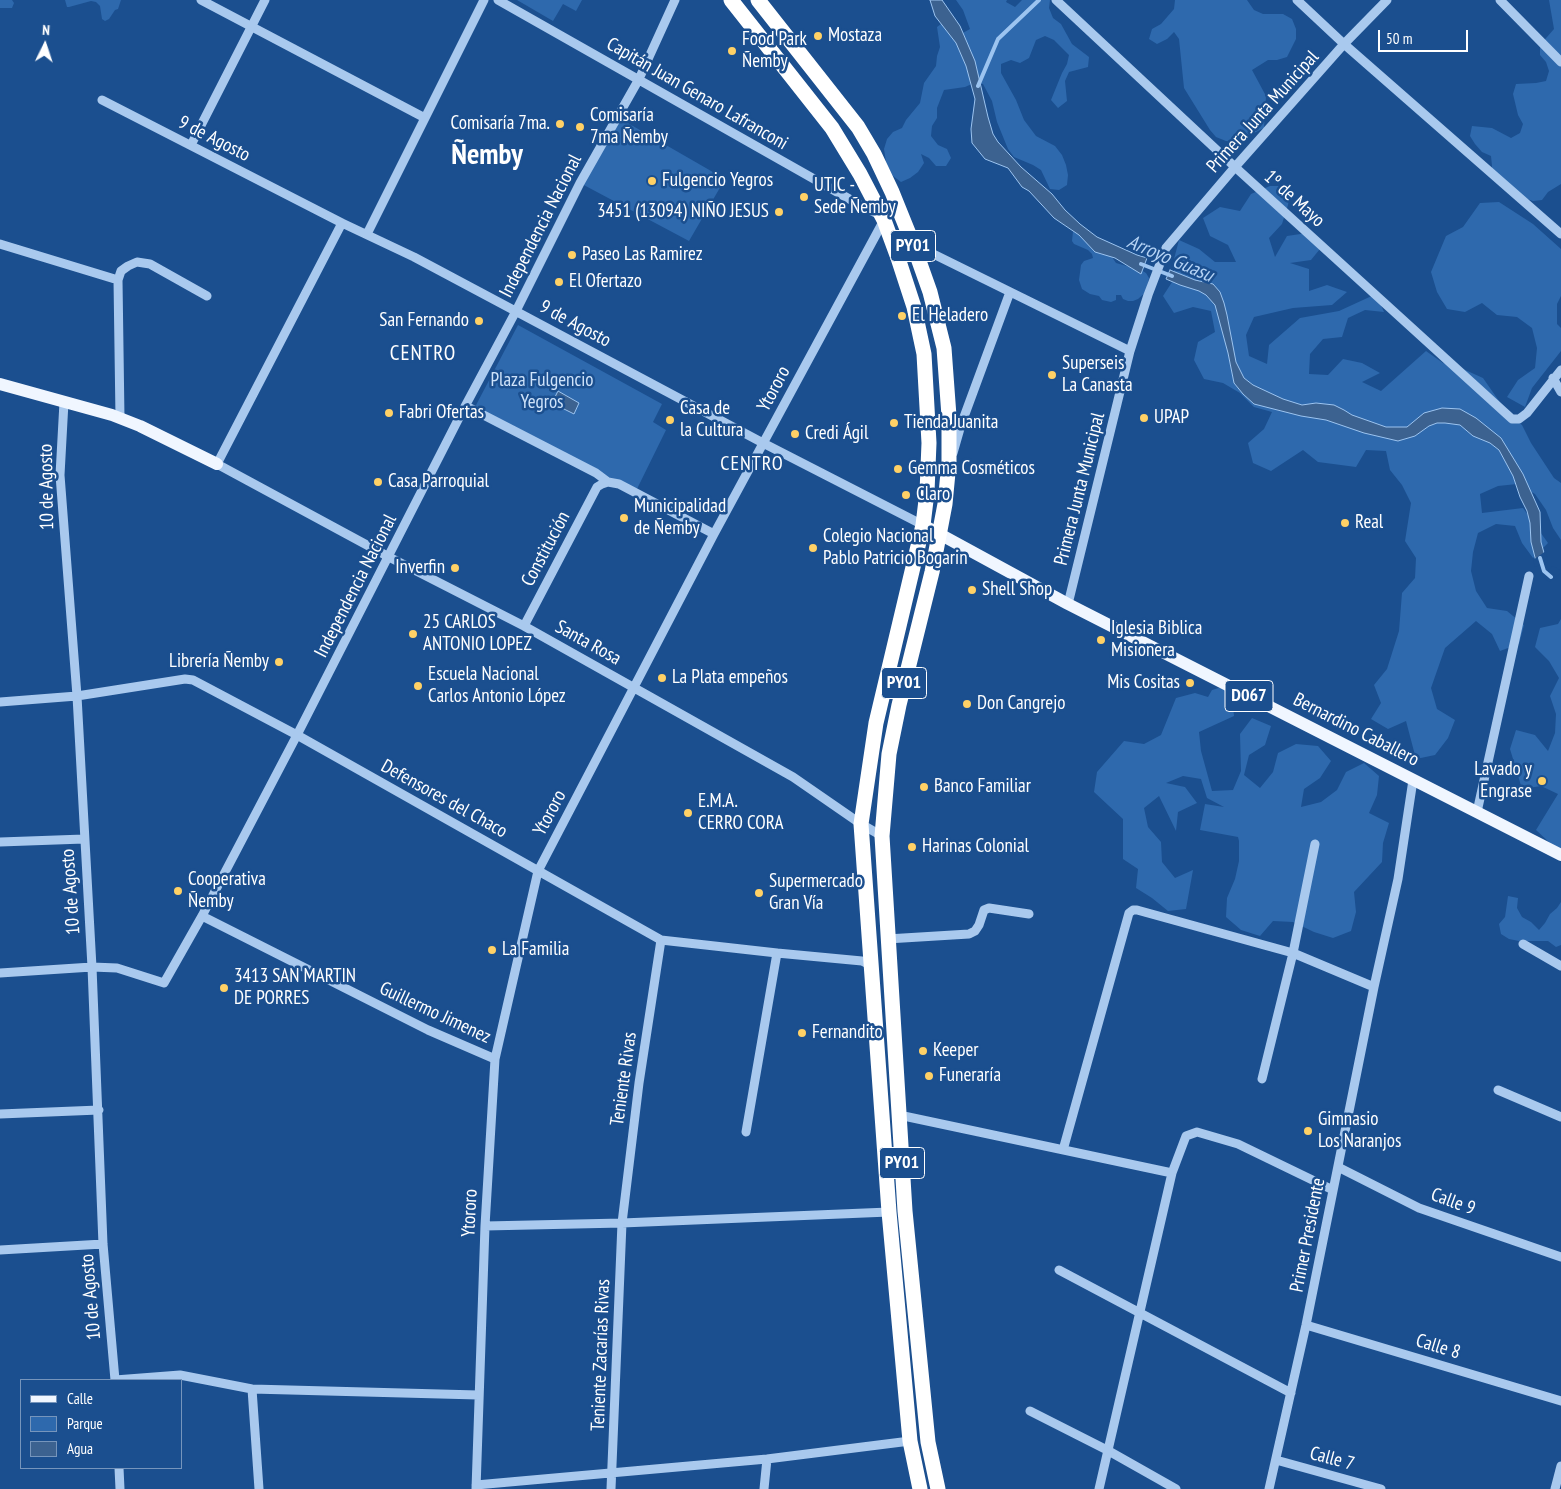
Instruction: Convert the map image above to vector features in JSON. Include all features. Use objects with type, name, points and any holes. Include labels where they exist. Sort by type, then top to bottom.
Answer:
[{"type":"highway","name":"PY01","points":[[731,0],[832,128],[860,174],[883,218],[914,307],[924,354],[929,443],[927,492],[923,525],[876,723],[861,824],[889,1212],[910,1441],[920,1489]]},
{"type":"highway","name":"PY01","points":[[758,0],[858,127],[874,154],[913,244],[930,292],[944,348],[949,416],[949,466],[945,504],[889,754],[882,836],[905,1211],[928,1442],[938,1489]]},
{"type":"main road","points":[[0,384],[120,418],[217,464]]},
{"type":"main road","name":"Bernardino Caballero","points":[[923,525],[1068,604],[1561,855]]},
{"type":"street","points":[[202,0],[425,118]]},
{"type":"street","points":[[191,145],[265,0]]},
{"type":"street","points":[[367,234],[484,0]]},
{"type":"street","name":"Capitán Juan Genaro Lafranconi","points":[[498,0],[883,218]]},
{"type":"street","name":"Independencia Nacional","points":[[0,973],[92,967],[117,968],[164,983],[202,916],[297,735],[580,183],[639,79],[675,0]]},
{"type":"street","name":"1º de Mayo","points":[[1056,0],[1512,419],[1519,419],[1526,413],[1553,378]]},
{"type":"street","points":[[1297,0],[1344,44],[1561,234]]},
{"type":"street","name":"Primera Junta Municipal","points":[[1068,604],[1130,351],[1166,248],[1235,166],[1344,44],[1387,0]]},
{"type":"street","points":[[1500,0],[1561,62]]},
{"type":"street","name":"9 de Agosto","points":[[102,100],[342,223],[414,257],[763,443],[923,525]]},
{"type":"street","name":"Ytororo","points":[[476,1487],[478,1396],[495,1059],[538,871],[714,534],[883,218]]},
{"type":"street","points":[[217,464],[342,223]]},
{"type":"street","points":[[0,244],[118,280]]},
{"type":"street","points":[[913,244],[1130,351]]},
{"type":"street","points":[[120,418],[118,280],[121,271],[137,262],[150,264],[207,296]]},
{"type":"street","points":[[949,466],[1010,292]]},
{"type":"street","points":[[1561,370],[1553,378],[1561,392]]},
{"type":"street","name":"10 de Agosto","points":[[64,402],[60,475],[77,696],[99,1110],[103,1244],[114,1379]]},
{"type":"street","points":[[466,406],[579,464],[608,482],[618,484],[714,534]]},
{"type":"street","name":"Santa Rosa","points":[[217,464],[524,626],[794,777],[861,824],[882,836]]},
{"type":"street","name":"Constitución","points":[[524,626],[597,487],[608,482]]},
{"type":"street","points":[[1477,812],[1529,576]]},
{"type":"street","name":"Defensores del Chaco","points":[[0,702],[77,696],[186,679],[193,680],[297,735],[661,940],[862,961],[872,966]]},
{"type":"street","name":"Primer Presidente","points":[[1269,1489],[1306,1324],[1374,987],[1398,879],[1413,780]]},
{"type":"street","points":[[0,842],[84,839]]},
{"type":"street","points":[[1262,1079],[1293,953],[1315,844]]},
{"type":"street","points":[[888,939],[969,934],[979,925],[984,910],[989,908],[1029,914]]},
{"type":"street","points":[[1063,1150],[1129,912],[1137,910],[1293,953],[1374,987]]},
{"type":"street","name":"Guillermo Jimenez","points":[[202,916],[428,1030],[495,1059]]},
{"type":"street","name":"Teniente Rivas","points":[[622,1223],[639,1083],[661,940]]},
{"type":"street","points":[[1522,944],[1561,966]]},
{"type":"street","points":[[746,1132],[777,953]]},
{"type":"street","points":[[1498,1090],[1561,1117]]},
{"type":"street","points":[[0,1114],[99,1110]]},
{"type":"street","points":[[899,1115],[1172,1173]]},
{"type":"street","points":[[1099,1489],[1172,1173],[1186,1136],[1198,1132],[1238,1144],[1333,1190]]},
{"type":"street","name":"Calle 9","points":[[1338,1167],[1419,1208],[1561,1257]]},
{"type":"street","points":[[486,1226],[622,1223],[889,1212]]},
{"type":"street","name":"Teniente Zacarías Rivas","points":[[611,1489],[622,1223]]},
{"type":"street","points":[[0,1250],[103,1244]]},
{"type":"street","points":[[1059,1270],[1291,1393]]},
{"type":"street","name":"Calle 8","points":[[1306,1324],[1561,1401]]},
{"type":"street","points":[[127,1379],[180,1375],[252,1389],[478,1396]]},
{"type":"street","points":[[252,1389],[259,1489]]},
{"type":"street","points":[[1030,1411],[1107,1450],[1176,1489]]},
{"type":"street","points":[[476,1487],[767,1460],[910,1441]]},
{"type":"street","points":[[764,1489],[767,1460]]},
{"type":"street","name":"Calle 7","points":[[1276,1460],[1381,1489]]},
{"type":"street","points":[[1555,1489],[1561,1466]]},
{"type":"street","points":[[119,1469],[120,1489]]},
{"type":"green space","points":[[0,0],[12,0],[14,3],[12,8],[0,8]]},
{"type":"green space","points":[[65,0],[121,0],[118,9],[105,21],[102,19],[100,6],[96,2],[91,1],[67,7]]},
{"type":"green space","points":[[517,0],[582,0],[576,11],[563,4],[553,21]]},
{"type":"green space","points":[[956,0],[1007,0],[1006,2],[1015,7],[1022,0],[1050,0],[1049,8],[1053,18],[1061,24],[1072,44],[1089,57],[1088,67],[1069,72],[1065,81],[1067,101],[1058,108],[1051,100],[1069,55],[1054,40],[1045,36],[1036,40],[1029,58],[1020,63],[1011,60],[1001,64],[1001,73],[1016,100],[1024,120],[1036,136],[1055,146],[1062,155],[1068,175],[1067,185],[1059,190],[1050,189],[1041,170],[1014,157],[1008,149],[997,122],[992,101],[983,84],[974,83],[965,87],[944,90],[937,108],[937,118],[932,126],[931,136],[938,145],[947,149],[951,158],[946,166],[936,166],[929,158],[921,154],[924,163],[918,172],[901,182],[887,168],[884,149],[887,139],[893,132],[902,128],[920,103],[924,83],[936,66],[940,47],[937,27],[945,21],[961,34],[970,29],[963,10]]},
{"type":"green space","points":[[1175,0],[1247,0],[1254,10],[1263,14],[1283,14],[1292,19],[1296,29],[1296,39],[1287,57],[1268,60],[1252,70],[1266,96],[1264,128],[1236,142],[1216,137],[1210,130],[1184,88],[1179,39],[1174,32],[1167,39],[1157,44],[1149,39],[1152,29],[1161,24],[1174,9]]},
{"type":"green space","points":[[1549,0],[1561,0],[1561,184],[1548,192],[1542,200],[1533,201],[1524,198],[1491,176],[1491,156],[1482,152],[1470,136],[1472,126],[1492,128],[1511,138],[1520,133],[1523,124],[1518,115],[1513,94],[1516,84],[1546,81],[1549,71],[1546,62],[1540,55],[1540,45],[1554,29]]},
{"type":"green space","name":"Fulgencio Yegros","points":[[619,118],[725,179],[689,241],[580,183]]},
{"type":"green space","points":[[1270,186],[1291,186],[1282,224],[1269,238],[1275,257],[1287,236],[1307,233],[1324,244],[1311,260],[1290,263],[1309,269],[1309,291],[1327,285],[1347,292],[1332,305],[1293,308],[1254,317],[1246,335],[1249,356],[1267,364],[1269,345],[1300,318],[1339,311],[1376,294],[1384,312],[1365,310],[1348,318],[1342,337],[1323,339],[1310,354],[1309,374],[1328,375],[1343,359],[1362,363],[1380,373],[1362,382],[1381,391],[1426,351],[1443,363],[1483,378],[1506,411],[1522,425],[1531,443],[1554,478],[1561,483],[1561,540],[1553,528],[1546,510],[1535,494],[1517,484],[1498,486],[1480,494],[1482,513],[1523,508],[1548,543],[1533,558],[1522,543],[1515,526],[1496,524],[1478,533],[1471,571],[1476,591],[1487,608],[1507,611],[1524,625],[1519,644],[1500,651],[1492,634],[1476,621],[1445,648],[1431,688],[1437,709],[1455,720],[1448,738],[1435,755],[1416,759],[1406,721],[1388,729],[1371,719],[1381,703],[1374,685],[1387,669],[1399,631],[1402,593],[1415,578],[1416,558],[1405,541],[1411,503],[1402,485],[1390,470],[1386,451],[1366,450],[1356,467],[1318,462],[1303,450],[1271,471],[1253,463],[1248,443],[1264,429],[1272,412],[1254,407],[1240,393],[1223,383],[1204,379],[1194,360],[1198,342],[1215,332],[1211,311],[1193,307],[1174,313],[1163,296],[1174,279],[1174,259],[1179,240],[1199,249],[1215,262],[1236,262],[1228,245],[1210,236],[1203,218],[1220,207],[1240,211],[1251,194]]},
{"type":"green space","points":[[1499,202],[1533,224],[1561,249],[1561,296],[1557,304],[1557,324],[1561,328],[1561,351],[1532,388],[1525,407],[1507,397],[1518,380],[1535,368],[1537,348],[1532,328],[1517,317],[1497,315],[1482,303],[1465,312],[1447,309],[1437,292],[1431,272],[1446,236],[1463,227],[1480,203]]},
{"type":"green space","points":[[1077,228],[1087,229],[1116,263],[1146,273],[1149,278],[1146,292],[1133,301],[1123,299],[1121,295],[1116,295],[1116,300],[1111,302],[1102,300],[1099,296],[1090,294],[1082,289],[1079,280],[1081,265],[1084,261],[1093,258],[1088,250],[1074,244],[1072,241],[1073,231]]},
{"type":"green space","name":"Plaza Fulgencio Yegros","points":[[518,325],[662,404],[653,422],[666,430],[635,493],[474,409]]},
{"type":"green space","points":[[1561,619],[1561,849],[1551,844],[1536,830],[1558,794],[1541,786],[1522,789],[1510,749],[1516,730],[1535,735],[1548,751],[1555,733],[1556,714],[1550,696],[1559,678],[1549,661],[1535,647],[1540,628],[1558,624]]},
{"type":"green space","points":[[1222,687],[1232,696],[1234,716],[1199,732],[1201,751],[1212,791],[1233,790],[1241,771],[1240,734],[1252,718],[1271,726],[1265,745],[1249,755],[1244,775],[1260,788],[1273,772],[1278,753],[1296,744],[1318,746],[1331,761],[1320,778],[1304,789],[1301,807],[1321,802],[1337,790],[1346,772],[1364,763],[1379,776],[1377,795],[1369,813],[1389,823],[1383,843],[1382,862],[1354,892],[1356,912],[1351,931],[1333,938],[1293,922],[1273,921],[1260,936],[1241,930],[1226,917],[1227,898],[1235,879],[1239,861],[1239,841],[1238,837],[1200,830],[1205,804],[1224,807],[1207,798],[1201,779],[1183,776],[1166,783],[1185,787],[1197,803],[1178,812],[1176,831],[1159,796],[1144,808],[1148,827],[1161,842],[1162,862],[1175,878],[1193,870],[1186,909],[1168,911],[1136,888],[1138,869],[1123,859],[1123,819],[1094,792],[1097,772],[1124,741],[1144,744],[1161,735],[1176,698],[1195,693],[1208,697],[1212,690]]},
{"type":"green space","points":[[1508,896],[1518,898],[1517,908],[1522,917],[1539,930],[1561,902],[1561,945],[1556,947],[1548,941],[1519,941],[1509,939],[1501,934],[1499,924],[1505,917]]},
{"type":"water","points":[[930,0],[942,0],[960,26],[975,61],[988,117],[993,134],[998,142],[1080,224],[1097,237],[1147,258],[1141,274],[1115,258],[1095,252],[1079,235],[1054,218],[1029,191],[1022,187],[1008,168],[985,159],[972,143],[971,129],[975,99],[966,66],[956,43],[935,16]]},
{"type":"water","points":[[1170,270],[1195,280],[1213,284],[1220,292],[1227,315],[1236,362],[1244,378],[1253,385],[1283,399],[1302,405],[1316,403],[1334,405],[1352,415],[1386,427],[1407,427],[1424,413],[1442,408],[1460,409],[1476,418],[1501,438],[1523,474],[1540,512],[1541,542],[1546,560],[1537,565],[1531,542],[1527,511],[1513,476],[1499,450],[1490,443],[1473,436],[1460,425],[1445,423],[1429,426],[1415,436],[1398,441],[1364,433],[1326,420],[1301,416],[1254,404],[1234,383],[1215,305],[1206,295],[1199,291],[1166,279]]},
{"type":"water","points":[[558,391],[579,403],[574,414],[552,403]]},
{"type":"pier","points":[[1546,551],[1548,562],[1535,567],[1533,560]]},
{"type":"pier","points":[[1553,566],[1561,571],[1561,573],[1549,582],[1542,575]]},
{"type":"waterway","points":[[978,86],[998,39],[1039,0]]},
{"type":"waterway","name":"Arroyo Guasu","points":[[1141,264],[1172,276]]},
{"type":"waterway","name":"Arroyo Guasu","points":[[1540,558],[1544,571],[1551,577]]},
{"type":"place","name":"Mostaza","points":[[818,36]]},
{"type":"place","name":"Food Park Ñemby","points":[[732,51]]},
{"type":"place","name":"Comisaría 7ma.","points":[[560,124]]},
{"type":"place","name":"Comisaría 7ma Ñemby","points":[[580,127]]},
{"type":"place","name":"Fulgencio Yegros","points":[[652,181]]},
{"type":"place","name":"UTIC - Sede Ñemby","points":[[804,197]]},
{"type":"place","name":"3451 (13094) NIÑO JESUS","points":[[779,212]]},
{"type":"place","name":"Paseo Las Ramirez","points":[[572,255]]},
{"type":"place","name":"El Ofertazo","points":[[559,282]]},
{"type":"place","name":"El Heladero","points":[[902,316]]},
{"type":"place","name":"San Fernando","points":[[479,321]]},
{"type":"place","name":"Superseis La Canasta","points":[[1052,375]]},
{"type":"place","name":"Fabri Ofertas","points":[[389,413]]},
{"type":"place","name":"UPAP","points":[[1144,418]]},
{"type":"place","name":"Casa de la Cultura","points":[[670,420]]},
{"type":"place","name":"Tienda Juanita","points":[[894,423]]},
{"type":"place","name":"Credi Ágil","points":[[795,434]]},
{"type":"place","name":"Gemma Cosméticos","points":[[898,469]]},
{"type":"place","name":"Casa Parroquial","points":[[378,482]]},
{"type":"place","name":"Claro","points":[[906,495]]},
{"type":"place","name":"Municipalidad de Ñemby","points":[[624,518]]},
{"type":"place","name":"Real","points":[[1345,523]]},
{"type":"place","name":"Colegio Nacional Pablo Patricio Bogarin","points":[[813,548]]},
{"type":"place","name":"Inverfin","points":[[455,568]]},
{"type":"place","name":"Shell Shop","points":[[972,590]]},
{"type":"place","name":"25 CARLOS ANTONIO LOPEZ","points":[[413,634]]},
{"type":"place","name":"Iglesia Biblica Misionera","points":[[1101,640]]},
{"type":"place","name":"Librería Ñemby","points":[[279,662]]},
{"type":"place","name":"La Plata empeños","points":[[662,678]]},
{"type":"place","name":"Mis Cositas","points":[[1190,683]]},
{"type":"place","name":"Escuela Nacional Carlos Antonio López","points":[[418,686]]},
{"type":"place","name":"Don Cangrejo","points":[[967,704]]},
{"type":"place","name":"Lavado y Engrase","points":[[1542,781]]},
{"type":"place","name":"Banco Familiar","points":[[924,787]]},
{"type":"place","name":"E.M.A. CERRO CORA","points":[[688,813]]},
{"type":"place","name":"Harinas Colonial","points":[[912,847]]},
{"type":"place","name":"Cooperativa Ñemby","points":[[178,891]]},
{"type":"place","name":"Supermercado Gran Vía","points":[[759,893]]},
{"type":"place","name":"La Familia","points":[[492,950]]},
{"type":"place","name":"3413 SAN MARTIN DE PORRES","points":[[224,988]]},
{"type":"place","name":"Fernandito","points":[[802,1033]]},
{"type":"place","name":"Keeper","points":[[923,1051]]},
{"type":"place","name":"Funeraría","points":[[929,1076]]},
{"type":"place","name":"Gimnasio Los Naranjos","points":[[1308,1131]]},
{"type":"district","name":"Ñemby","points":[[487,156]]},
{"type":"district","name":"CENTRO","points":[[423,354]]},
{"type":"district","name":"CENTRO","points":[[752,464]]}]
